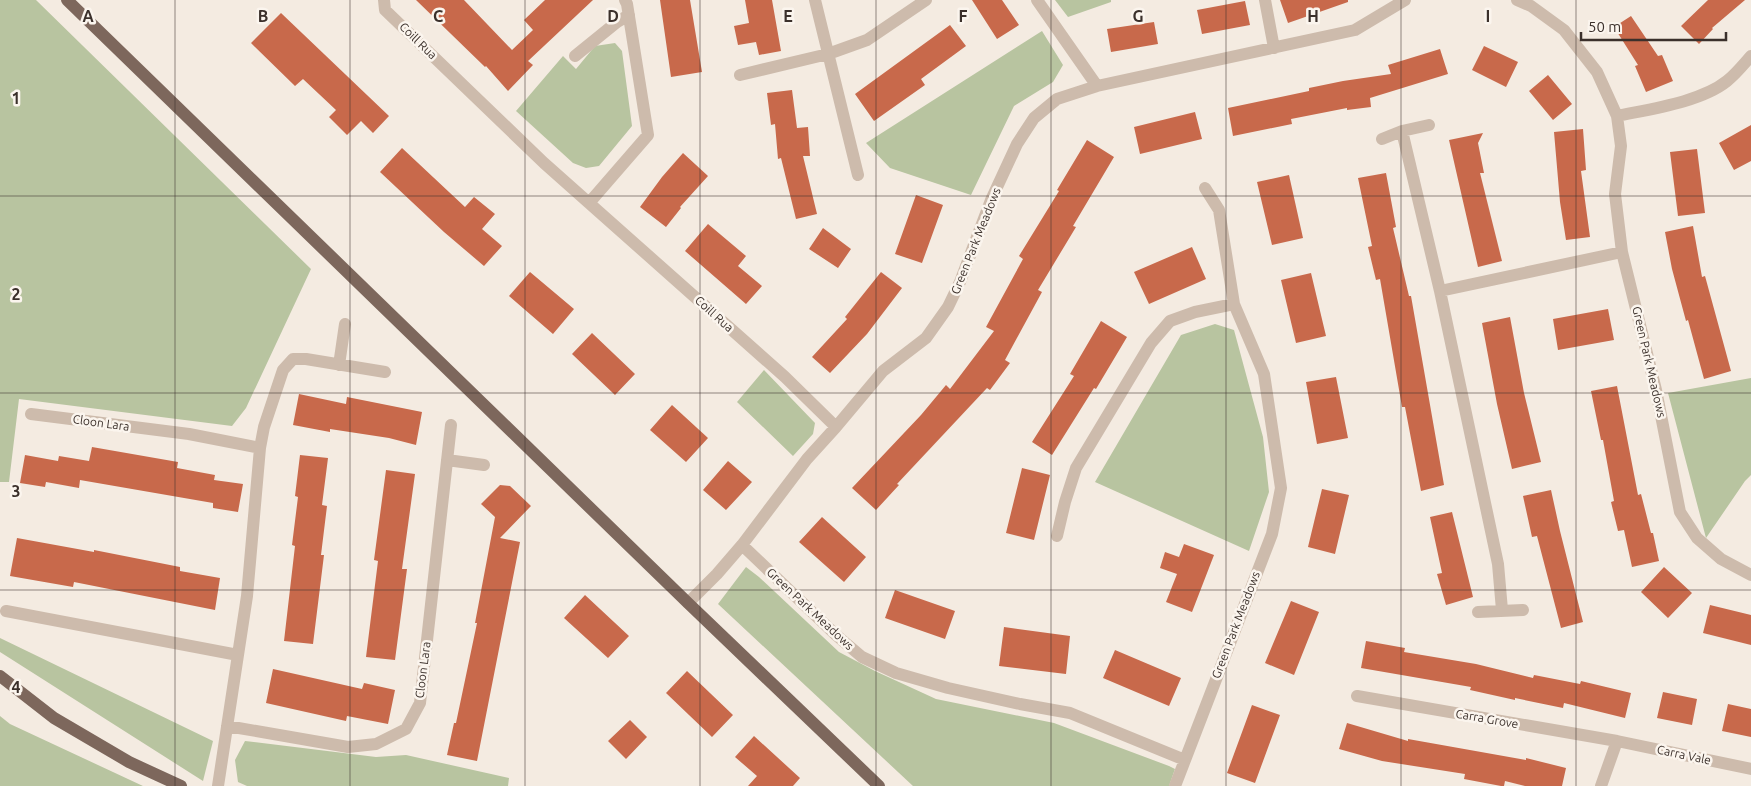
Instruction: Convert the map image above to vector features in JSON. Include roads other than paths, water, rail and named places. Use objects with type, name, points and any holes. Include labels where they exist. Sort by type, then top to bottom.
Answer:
[{"type":"main road","points":[[67,0],[879,786]]},
{"type":"main road","points":[[0,676],[54,718],[129,762],[181,786]]},
{"type":"street","name":"Coill Rua","points":[[384,0],[385,10],[544,163],[785,377],[836,427]]},
{"type":"street","points":[[589,203],[648,135],[625,0]]},
{"type":"street","points":[[815,0],[858,174]]},
{"type":"street","points":[[740,75],[828,54],[868,40],[926,0]]},
{"type":"street","points":[[1037,0],[1097,86]]},
{"type":"street","points":[[1265,0],[1274,48]]},
{"type":"street","name":"Green Park Meadows","points":[[688,603],[742,545],[807,459],[883,371],[926,338],[948,307],[960,282],[994,192],[1017,144],[1034,118],[1057,99],[1097,86],[1355,30],[1405,0]]},
{"type":"street","name":"Green Park Meadows","points":[[1517,0],[1531,6],[1564,30],[1597,72],[1617,116],[1621,146],[1615,194],[1622,252],[1656,390],[1680,512],[1697,538],[1715,554],[1751,575]]},
{"type":"street","points":[[575,56],[617,22],[629,15]]},
{"type":"street","points":[[1617,116],[1668,105],[1704,94],[1727,82],[1751,56]]},
{"type":"street","points":[[1382,139],[1402,131],[1429,125]]},
{"type":"street","points":[[1402,131],[1440,291],[1498,564],[1502,610]]},
{"type":"street","name":"Green Park Meadows","points":[[742,545],[836,636],[862,657],[896,673],[948,688],[1070,713],[1185,760],[1272,534],[1281,488],[1264,374],[1234,304],[1219,210],[1205,188]]},
{"type":"street","points":[[1440,291],[1622,252]]},
{"type":"street","points":[[1057,536],[1076,468],[1150,343],[1170,321],[1195,312],[1234,304]]},
{"type":"street","points":[[338,364],[345,324]]},
{"type":"street","points":[[218,786],[247,596],[260,448],[264,427],[283,370],[293,359],[306,359],[385,372]]},
{"type":"street","name":"Cloon Lara","points":[[31,414],[189,434],[260,448]]},
{"type":"street","name":"Cloon Lara","points":[[227,726],[348,746],[376,744],[406,729],[420,703],[451,425]]},
{"type":"street","points":[[447,460],[484,465]]},
{"type":"street","points":[[1478,612],[1523,610]]},
{"type":"street","points":[[6,611],[238,654]]},
{"type":"street","name":"Carra Grove","points":[[1357,696],[1617,741]]},
{"type":"street","points":[[1601,786],[1617,741]]},
{"type":"street","name":"Carra Vale","points":[[1617,741],[1751,769]]},
{"type":"street","points":[[1175,786],[1185,760]]}]
